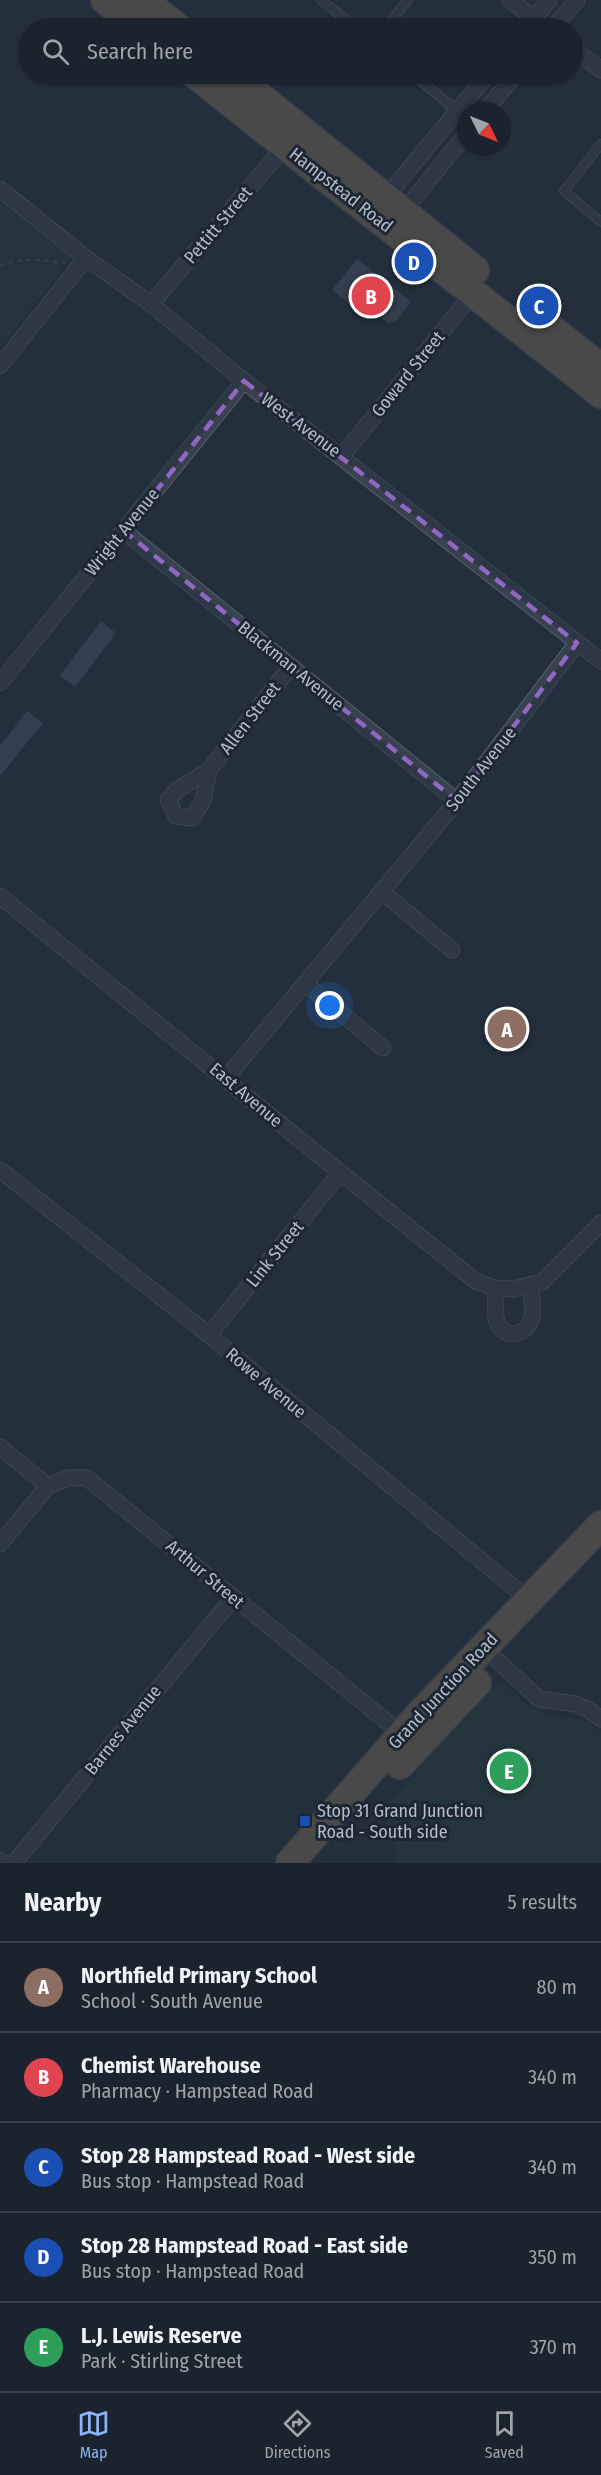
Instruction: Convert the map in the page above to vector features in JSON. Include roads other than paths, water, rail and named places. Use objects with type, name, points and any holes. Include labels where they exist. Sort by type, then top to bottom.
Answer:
[{"type":"highway","points":[[105,0],[128,18]]},
{"type":"highway","points":[[143,0],[165,18]]},
{"type":"highway","name":"Hampstead Road","points":[[210,84],[292,137],[480,286],[601,394]]},
{"type":"highway","name":"Hampstead Road","points":[[242,84],[292,137]]},
{"type":"highway","name":"Hampstead Road","points":[[480,286],[601,368]]},
{"type":"highway","name":"Grand Junction Road","points":[[315,1863],[490,1654],[529,1600],[601,1525]]},
{"type":"highway","name":"Grand Junction Road","points":[[290,1863],[402,1734],[601,1553]]},
{"type":"street","points":[[510,0],[525,18]]},
{"type":"street","points":[[535,18],[549,0]]},
{"type":"street","points":[[562,18],[578,0]]},
{"type":"street","points":[[583,56],[601,70]]},
{"type":"street","points":[[470,102],[482,84]]},
{"type":"street","points":[[493,102],[508,84]]},
{"type":"street","points":[[387,213],[457,121]]},
{"type":"street","name":"Pettitt Street","points":[[151,304],[292,137]]},
{"type":"street","points":[[387,213],[457,143]]},
{"type":"street","name":"West Avenue","points":[[0,189],[86,258],[151,304],[243,381],[342,456],[601,661]]},
{"type":"street","points":[[0,366],[86,258]]},
{"type":"street","name":"Goward Street","points":[[342,456],[480,286]]},
{"type":"street","name":"Wright Avenue","points":[[0,683],[6,664],[124,531],[243,381]]},
{"type":"street","name":"Blackman Avenue","points":[[124,531],[457,801]]},
{"type":"street","name":"South Avenue","points":[[226,1078],[457,801],[577,643]]},
{"type":"street","name":"Allen Street","points":[[209,770],[291,666]]},
{"type":"street","points":[[381,891],[452,950]]},
{"type":"street","name":"East Avenue","points":[[0,896],[226,1078],[339,1173],[477,1282],[495,1288],[513,1289],[531,1285]]},
{"type":"street","points":[[305,983],[383,1048]]},
{"type":"street","name":"Rowe Avenue","points":[[0,1170],[210,1335],[529,1600]]},
{"type":"street","name":"Link Street","points":[[210,1335],[339,1173]]},
{"type":"street","points":[[495,1288],[497,1322],[506,1333],[514,1335],[523,1332],[532,1319],[531,1285],[542,1282],[601,1223]]},
{"type":"street","points":[[0,1447],[48,1486],[0,1544]]},
{"type":"street","name":"Arthur Street","points":[[48,1486],[69,1478],[87,1478],[402,1734]]},
{"type":"street","name":"Barnes Avenue","points":[[4,1862],[232,1598]]},
{"type":"street","points":[[490,1654],[539,1699],[576,1704],[601,1719]]},
{"type":"lane","points":[[321,0],[344,18]]},
{"type":"lane","points":[[393,18],[408,0]]},
{"type":"lane","points":[[424,84],[457,110]]},
{"type":"lane","points":[[601,144],[564,190],[601,222]]},
{"type":"place","name":"Stop 28 Hampstead Road - East side","points":[[414,262]]},
{"type":"place","name":"Chemist Warehouse","points":[[371,296]]},
{"type":"place","name":"Stop 28 Hampstead Road - West side","points":[[539,306]]},
{"type":"place","name":"Northfield Primary School","points":[[507,1029]]},
{"type":"place","name":"L.J. Lewis Reserve","points":[[509,1771]]},
{"type":"place","name":"Stop 31 Grand Junction Road - South side","points":[[305,1821]]}]
